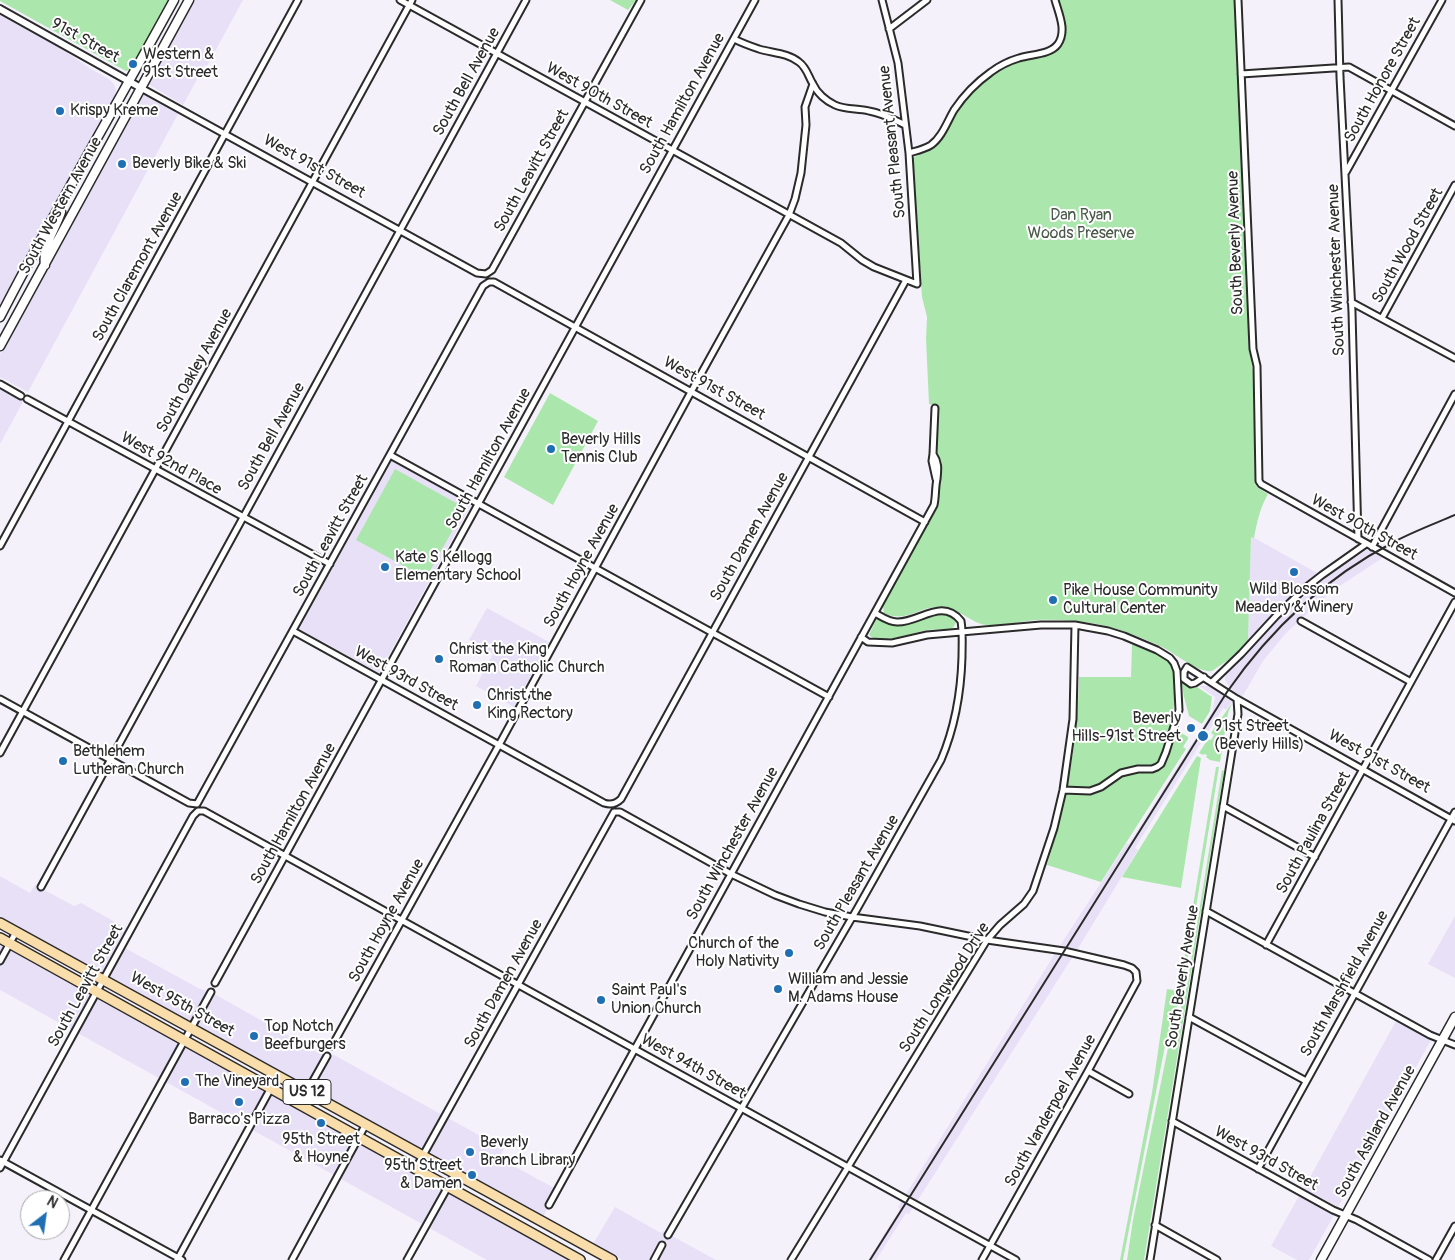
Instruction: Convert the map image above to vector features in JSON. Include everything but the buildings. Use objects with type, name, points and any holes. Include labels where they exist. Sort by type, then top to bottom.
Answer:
[{"type":"main road","name":"South Western Avenue","points":[[0,318],[34,252],[174,0]]},
{"type":"main road","name":"South Western Avenue","points":[[0,346],[189,0]]},
{"type":"main road","points":[[45,265],[45,249],[59,219],[63,208],[63,200]]},
{"type":"main road","name":"West 95th Street","points":[[0,923],[612,1260]]},
{"type":"main road","name":"West 95th Street","points":[[0,938],[580,1260]]},
{"type":"main road","name":"South Ashland Avenue","points":[[1321,1260],[1455,1017]]},
{"type":"street","name":"South Claremont Avenue","points":[[0,546],[298,0]]},
{"type":"street","name":"West 90th Street","points":[[400,0],[410,3],[497,54],[841,242],[862,260],[874,267],[918,284]]},
{"type":"street","name":"South Bell Avenue","points":[[40,887],[526,0]]},
{"type":"street","name":"South Leavitt Street","points":[[486,274],[492,270],[641,0]]},
{"type":"street","name":"South Hamilton Avenue","points":[[216,983],[755,0]]},
{"type":"street","name":"South Pleasant Avenue","points":[[882,0],[898,63],[909,153],[918,284]]},
{"type":"street","points":[[889,29],[927,0]]},
{"type":"street","points":[[909,153],[930,146],[938,138],[955,108],[967,93],[993,70],[1020,58],[1055,48],[1062,38],[1062,26],[1055,0]]},
{"type":"street","name":"South Beverly Avenue","points":[[1238,0],[1253,350],[1257,366],[1259,481],[1261,484]]},
{"type":"street","name":"South Winchester Avenue","points":[[1338,0],[1351,302],[1358,539]]},
{"type":"street","name":"South Honore Street","points":[[1346,172],[1442,0]]},
{"type":"street","name":"South Oakley Avenue","points":[[0,753],[410,3]]},
{"type":"street","name":"91st Street","points":[[0,9],[130,82]]},
{"type":"street","points":[[734,39],[758,49],[793,58],[804,67],[809,74],[812,84],[822,96],[834,105],[847,109],[879,113],[905,125]]},
{"type":"street","points":[[1241,74],[1349,67],[1455,126]]},
{"type":"street","name":"West 91st Street","points":[[130,82],[478,273],[486,274]]},
{"type":"street","name":"South Hoyne Avenue","points":[[332,1046],[789,215],[801,173],[806,125],[805,107],[812,84]]},
{"type":"street","name":"South Wood Street","points":[[1382,318],[1455,185]]},
{"type":"street","name":"South Damen Avenue","points":[[613,804],[621,799],[906,280]]},
{"type":"street","name":"West 91st Street","points":[[489,282],[494,282],[925,522]]},
{"type":"street","name":"South Leavitt Street","points":[[194,804],[293,631],[485,284],[489,282]]},
{"type":"street","points":[[1351,302],[1455,358]]},
{"type":"street","points":[[0,384],[21,396]]},
{"type":"street","points":[[1212,682],[1304,589],[1322,575],[1369,545],[1455,394]]},
{"type":"street","name":"West 92nd Place","points":[[27,399],[330,564]]},
{"type":"street","points":[[925,522],[934,505],[936,496],[936,480],[932,460],[934,408]]},
{"type":"street","points":[[390,455],[828,697]]},
{"type":"street","name":"West 90th Street","points":[[1261,484],[1455,593]]},
{"type":"street","name":"South Winchester Avenue","points":[[549,1205],[925,522]]},
{"type":"street","name":"South Paulina Street","points":[[1266,945],[1455,602]]},
{"type":"street","points":[[875,613],[896,622],[906,621],[931,612],[943,611],[953,614],[961,621],[962,632]]},
{"type":"street","points":[[1301,621],[1411,682]]},
{"type":"street","points":[[861,637],[868,642],[892,643],[927,635],[1041,625],[1075,625],[1108,631],[1157,650],[1174,663],[1178,671],[1179,710],[1161,764],[1157,767],[1122,773],[1101,787],[1090,791],[1063,790]]},
{"type":"street","name":"South Longwood Drive","points":[[791,1260],[987,940],[1000,925],[1024,904],[1034,891],[1054,828],[1063,790],[1073,719],[1075,625]]},
{"type":"street","name":"West 93rd Street","points":[[293,631],[604,803],[613,804]]},
{"type":"street","name":"South Pleasant Avenue","points":[[668,1235],[852,918],[941,760],[947,747],[956,714],[961,677],[962,632]]},
{"type":"street","name":"West 91st Street","points":[[1204,677],[1191,684],[1186,682],[1183,676],[1186,667],[1204,677],[1212,682],[1237,699],[1453,820]]},
{"type":"street","points":[[0,699],[194,804],[194,816]]},
{"type":"street","name":"South Beverly Avenue","points":[[1150,1260],[1238,714],[1237,699]]},
{"type":"street","points":[[1223,806],[1315,857]]},
{"type":"street","name":"South Leavitt Street","points":[[0,1168],[2,1161],[198,811]]},
{"type":"street","name":"West 94th Street","points":[[198,811],[205,812],[1016,1260]]},
{"type":"street","name":"South Damen Avenue","points":[[416,1168],[614,812],[624,814],[731,874]]},
{"type":"street","name":"South Marshfield Avenue","points":[[1258,1169],[1354,993],[1453,820],[1455,812]]},
{"type":"street","points":[[731,874],[775,895],[825,912],[852,918],[920,926],[987,940]]},
{"type":"street","points":[[1206,911],[1430,1035],[1455,1045]]},
{"type":"street","points":[[0,961],[16,932]]},
{"type":"street","name":"South Vanderpoel Avenue","points":[[982,1260],[1088,1072],[1136,981],[1136,972],[1124,965],[1068,952],[987,940]]},
{"type":"street","points":[[64,1260],[211,992]]},
{"type":"street","points":[[1189,1017],[1306,1081]]},
{"type":"street","points":[[300,1104],[327,1056]]},
{"type":"street","points":[[1088,1072],[1129,1094]]},
{"type":"street","points":[[2,1161],[179,1259],[278,1075]]},
{"type":"street","name":"West 93rd Street","points":[[1172,1121],[1429,1260]]},
{"type":"street","points":[[292,1260],[366,1124]]},
{"type":"street","points":[[407,1260],[455,1174]]},
{"type":"street","points":[[1155,1225],[1217,1260]]},
{"type":"street","points":[[1436,1260],[1455,1226]]},
{"type":"street","points":[[654,1260],[662,1245]]},
{"type":"shaded area","points":[[194,0],[243,0],[183,105],[148,84]]},
{"type":"shaded area","points":[[0,14],[65,51],[109,79],[114,84],[116,90],[115,97],[0,308]]},
{"type":"shaded area","points":[[143,94],[178,114],[28,392],[0,377],[0,354]]},
{"type":"shaded area","points":[[0,387],[24,400],[0,444]]},
{"type":"shaded area","name":"Kate S Kellogg Elementary School","points":[[392,461],[471,505],[379,673],[299,629]]},
{"type":"shaded area","points":[[1251,536],[1317,573],[1275,611],[1248,641]]},
{"type":"shaded area","points":[[1368,549],[1384,557],[1332,591],[1286,633],[1263,661],[1242,697],[1231,689],[1225,679],[1226,675],[1271,627],[1331,573]]},
{"type":"shaded area","points":[[487,608],[549,642],[514,707],[476,686],[493,654],[469,640]]},
{"type":"shaded area","points":[[1199,686],[1209,686],[1232,702],[1226,710],[1223,708],[1135,848],[1138,850],[1077,950],[909,1214],[906,1213],[876,1260],[868,1260],[900,1209],[898,1207],[1059,947],[1127,843],[1129,844],[1212,712],[1215,697]]},
{"type":"shaded area","points":[[0,876],[30,893],[35,885],[74,906],[81,903],[126,928],[102,973],[0,916]]},
{"type":"shaded area","points":[[1455,916],[1455,978],[1428,964]]},
{"type":"shaded area","points":[[0,943],[575,1260],[487,1260],[0,990]]},
{"type":"shaded area","points":[[125,948],[200,989],[211,992],[317,1052],[327,1056],[334,1055],[504,1149],[499,1158],[558,1190],[543,1217],[109,976]]},
{"type":"shaded area","points":[[1396,1021],[1431,1040],[1338,1207],[1304,1188]]},
{"type":"shaded area","points":[[1299,1196],[1334,1215],[1309,1260],[1297,1260],[1271,1246]]},
{"type":"shaded area","points":[[615,1207],[661,1233],[663,1231],[716,1260],[622,1260],[593,1244]]},
{"type":"green space","points":[[0,0],[170,0],[134,65],[130,70],[126,71]]},
{"type":"green space","points":[[610,0],[636,0],[628,10]]},
{"type":"green space","name":"Dan Ryan Woods Preserve","points":[[1058,0],[1235,0],[1249,348],[1253,372],[1255,483],[1257,487],[1268,494],[1259,515],[1254,538],[1251,537],[1248,641],[1234,656],[1212,671],[1206,671],[1193,666],[1146,640],[1097,624],[1067,620],[1045,620],[988,625],[977,622],[953,610],[939,607],[932,607],[903,616],[884,613],[883,606],[936,508],[941,470],[935,449],[938,407],[929,404],[926,339],[927,317],[922,297],[913,160],[914,157],[934,148],[940,142],[964,101],[993,75],[1012,64],[1056,51],[1062,46],[1066,33]]},
{"type":"green space","name":"Beverly Hills Tennis Club","points":[[550,393],[598,421],[553,505],[504,477]]},
{"type":"green space","points":[[395,469],[465,508],[426,578],[356,540]]},
{"type":"green space","points":[[936,614],[953,618],[956,623],[952,629],[928,630],[889,639],[874,638],[869,635],[878,619],[889,624],[901,625]]},
{"type":"green space","points":[[1132,644],[1158,654],[1167,660],[1174,669],[1176,685],[1170,726],[1188,737],[1188,739],[1183,747],[1186,749],[1101,882],[1047,865],[1060,819],[1070,772],[1076,725],[1079,677],[1131,677]]},
{"type":"green space","points":[[1181,678],[1187,686],[1191,688],[1197,687],[1212,697],[1210,711],[1202,724],[1189,716]]},
{"type":"green space","points":[[1232,703],[1228,713],[1220,762],[1210,760],[1206,757],[1207,755],[1199,753],[1208,739],[1211,740],[1214,735],[1211,733]]},
{"type":"green space","points":[[1197,756],[1201,758],[1181,888],[1122,877]]},
{"type":"green space","points":[[1216,767],[1219,767],[1182,992],[1165,1046],[1123,1260],[1120,1260],[1152,1093],[1167,989],[1179,991]]},
{"type":"green space","points":[[1222,770],[1224,771],[1144,1260],[1127,1260],[1133,1220],[1169,1043],[1187,986]]},
{"type":"railway","points":[[870,1260],[1227,692],[1244,669],[1300,607],[1344,572],[1400,539],[1455,515]]},
{"type":"place","name":"Western & 91st Street","points":[[133,64]]},
{"type":"place","name":"Krispy Kreme","points":[[60,111]]},
{"type":"place","name":"Beverly Bike & Ski","points":[[122,164]]},
{"type":"place","name":"Beverly Hills Tennis Club","points":[[551,449]]},
{"type":"place","name":"Kate S Kellogg Elementary School","points":[[385,567]]},
{"type":"place","name":"Wild Blossom Meadery & Winery","points":[[1294,572]]},
{"type":"place","name":"Pike House Community Cultural Center","points":[[1053,600]]},
{"type":"place","name":"Christ the King Roman Catholic Church","points":[[439,659]]},
{"type":"place","name":"Christ the King Rectory","points":[[477,705]]},
{"type":"place","name":"Beverly Hills-91st Street","points":[[1191,728]]},
{"type":"place","name":"91st Street (Beverly Hills)","points":[[1203,736]]},
{"type":"place","name":"Bethlehem Lutheran Church","points":[[63,761]]},
{"type":"place","name":"Church of the Holy Nativity","points":[[789,953]]},
{"type":"place","name":"William and Jessie M. Adams House","points":[[778,989]]},
{"type":"place","name":"Saint Paul's Union Church","points":[[601,1000]]},
{"type":"place","name":"Top Notch Beefburgers","points":[[254,1036]]},
{"type":"place","name":"The Vineyard","points":[[185,1082]]},
{"type":"place","name":"Barraco's Pizza","points":[[239,1102]]},
{"type":"place","name":"95th Street & Hoyne","points":[[321,1123]]},
{"type":"place","name":"Beverly Branch Library","points":[[470,1152]]},
{"type":"place","name":"95th Street & Damen","points":[[472,1175]]}]
